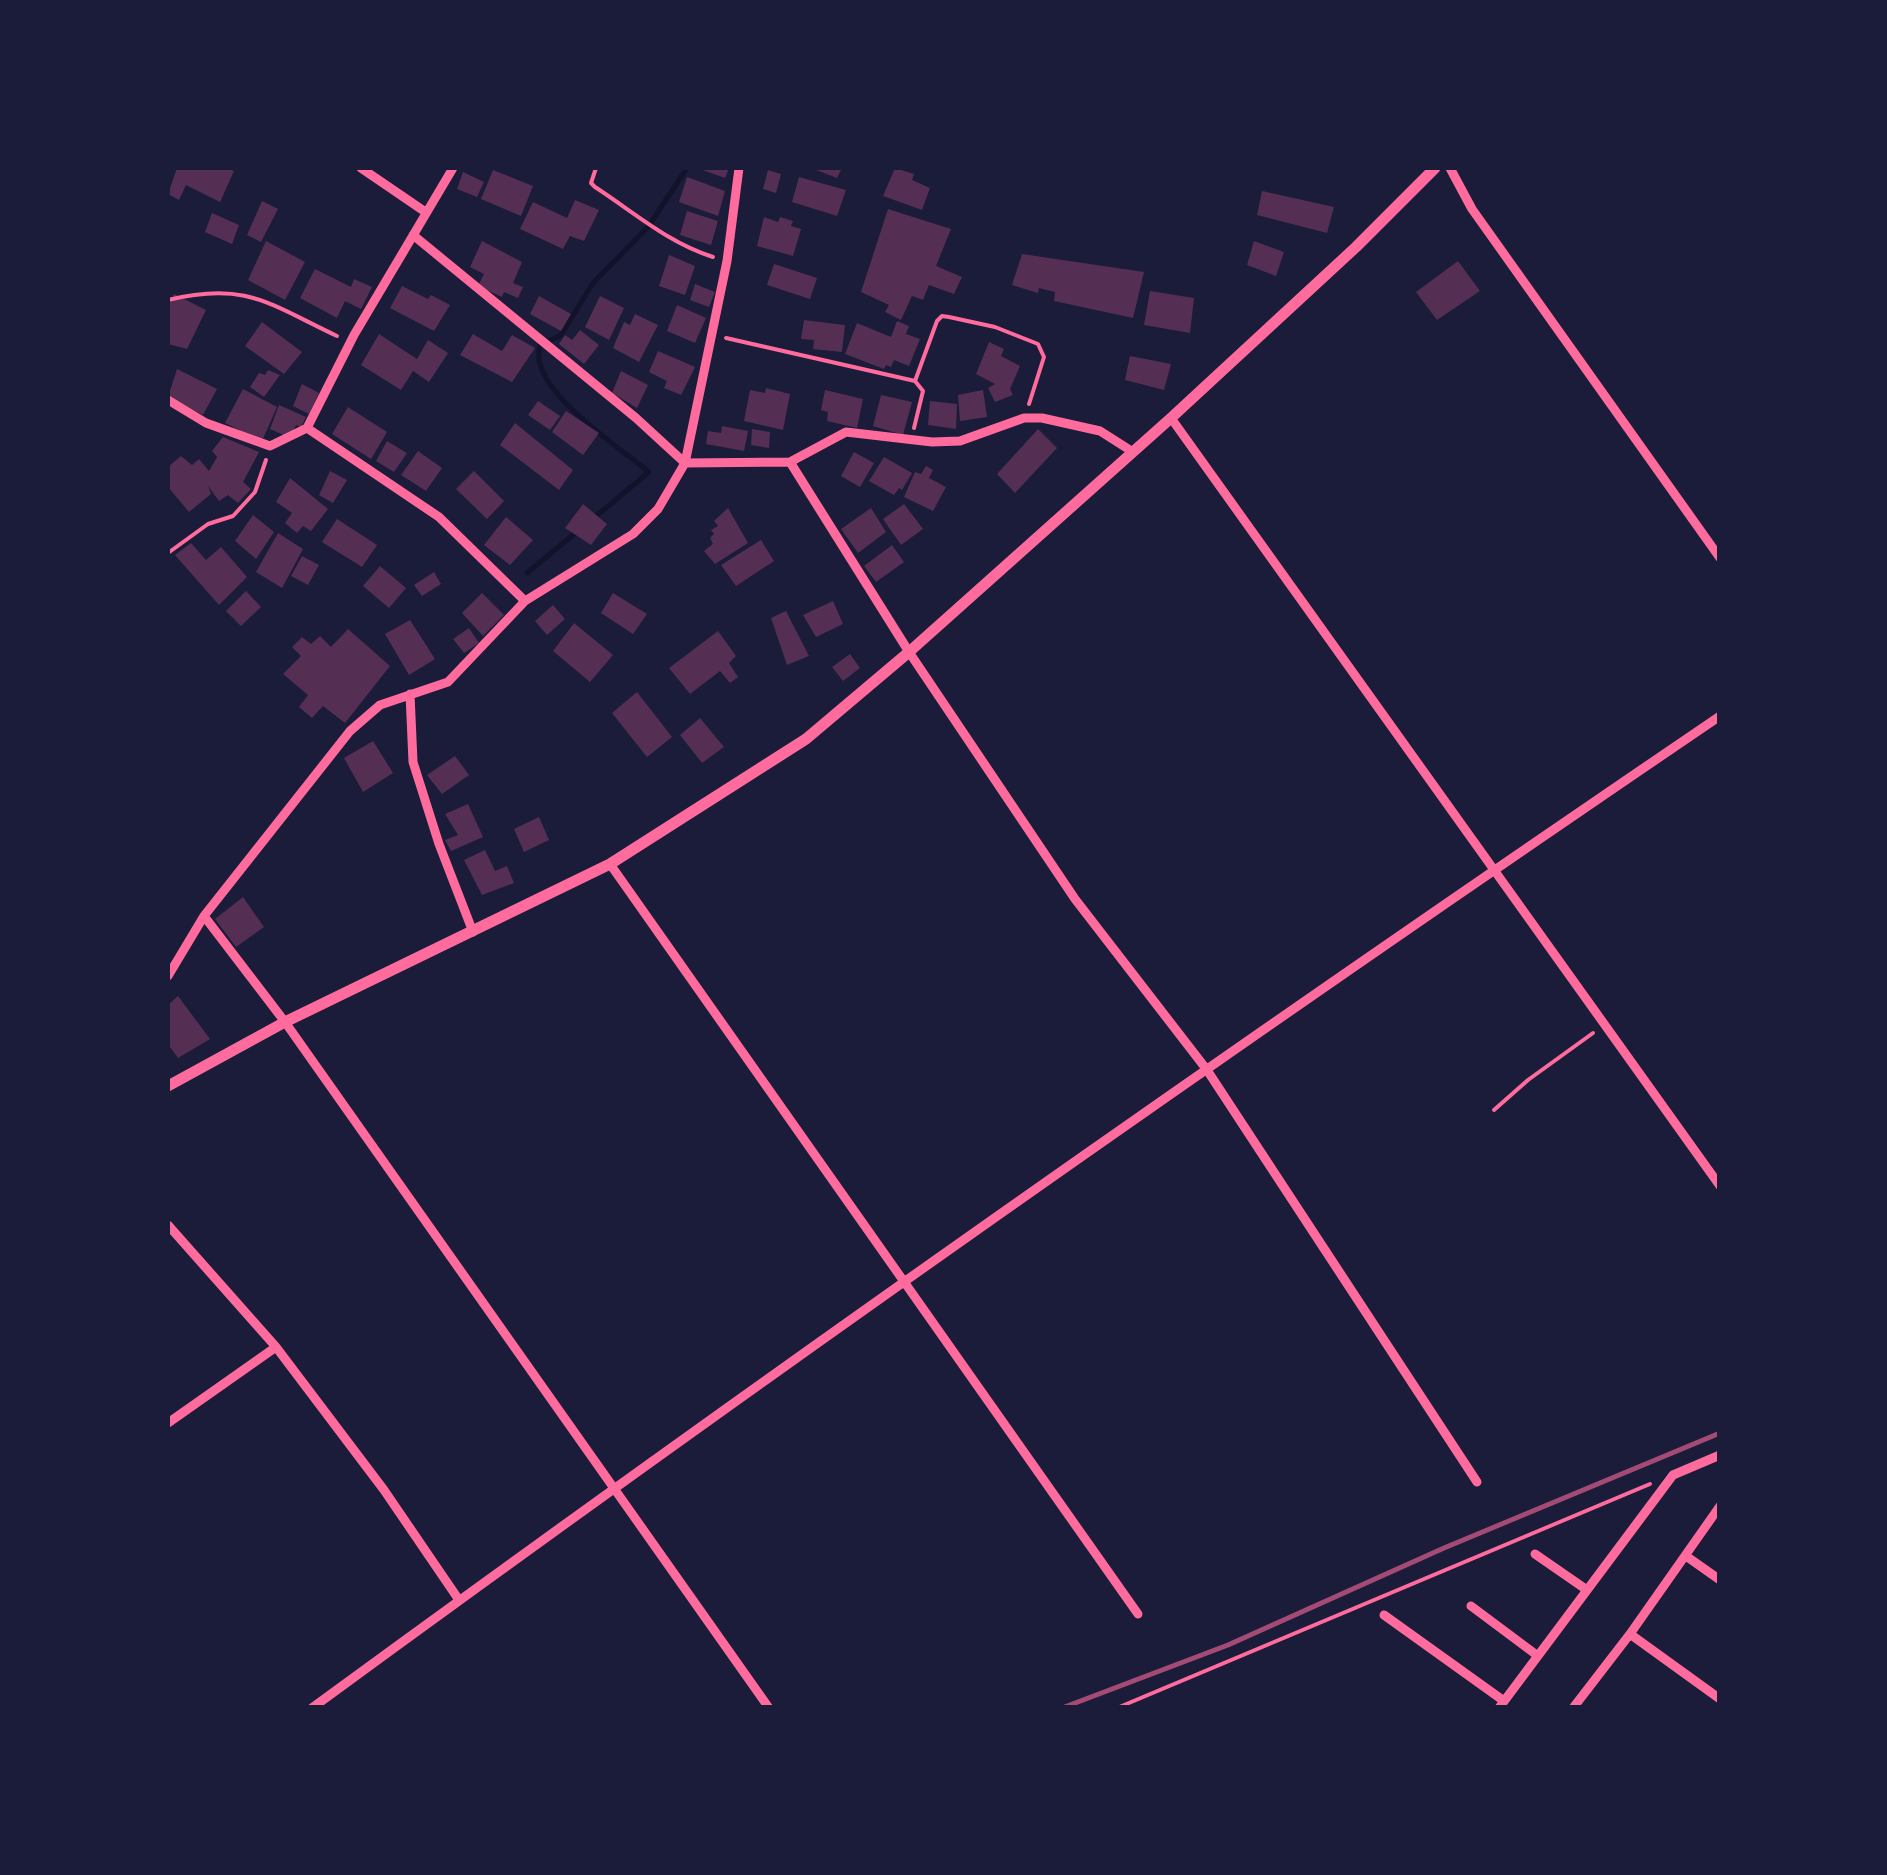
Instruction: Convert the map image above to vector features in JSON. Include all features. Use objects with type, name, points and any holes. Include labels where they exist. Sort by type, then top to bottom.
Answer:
[{"type":"street","points":[[361,168],[424,211]]},
{"type":"street","points":[[168,400],[206,423],[268,445],[308,428],[424,211],[453,168]]},
{"type":"street","points":[[168,976],[204,916],[350,731],[380,704],[448,682],[525,601],[634,534],[658,509],[685,463],[727,261],[739,168]]},
{"type":"street","points":[[168,1086],[285,1022],[610,864],[806,739],[1171,418],[1436,168]]},
{"type":"street","points":[[1450,168],[1472,209],[1720,558]]},
{"type":"street","points":[[413,234],[685,463],[790,462],[846,432],[960,441],[1025,418],[1100,431],[1133,452]]},
{"type":"street","points":[[1171,418],[1720,1186]]},
{"type":"street","points":[[308,428],[440,517],[525,601]]},
{"type":"street","points":[[790,462],[909,652],[1075,899],[1208,1070],[1477,1482]]},
{"type":"street","points":[[410,694],[413,762],[473,932]]},
{"type":"street","points":[[312,1708],[615,1486],[1495,869],[1720,716]]},
{"type":"street","points":[[610,864],[1138,1614]]},
{"type":"street","points":[[204,916],[285,1022],[769,1708]]},
{"type":"street","points":[[168,1226],[276,1346],[384,1490],[459,1600]]},
{"type":"street","points":[[168,1424],[276,1346]]},
{"type":"street","points":[[1384,1615],[1502,1704],[1673,1475],[1720,1455]]},
{"type":"street","points":[[1574,1707],[1720,1506]]},
{"type":"street","points":[[1535,1554],[1587,1590]]},
{"type":"street","points":[[1686,1556],[1720,1580]]},
{"type":"street","points":[[1471,1606],[1538,1656]]},
{"type":"street","points":[[1630,1634],[1720,1698]]},
{"type":"path","points":[[596,168],[591,183],[595,187],[668,239],[727,261]]},
{"type":"path","points":[[168,300],[199,292],[244,293],[351,342]]},
{"type":"path","points":[[915,381],[942,316],[996,327],[1038,344],[1044,358],[1025,418]]},
{"type":"path","points":[[711,334],[915,381],[922,390],[912,440]]},
{"type":"path","points":[[168,553],[208,524],[232,516],[256,492],[268,445]]},
{"type":"path","points":[[1494,1110],[1605,1024]]},
{"type":"path","points":[[1117,1708],[1673,1475]]},
{"type":"building","points":[[177,168],[234,171],[220,202],[186,185],[179,200],[168,194]]},
{"type":"building","points":[[697,168],[729,168],[725,178]]},
{"type":"building","points":[[811,168],[842,168],[837,178]]},
{"type":"building","points":[[895,168],[914,174],[912,180],[930,188],[922,210],[883,196]]},
{"type":"building","points":[[493,170],[533,186],[521,216],[481,199]]},
{"type":"building","points":[[768,170],[781,174],[776,193],[763,189]]},
{"type":"building","points":[[463,172],[484,182],[477,197],[457,189]]},
{"type":"building","points":[[687,177],[725,191],[718,216],[679,202]]},
{"type":"building","points":[[799,177],[846,190],[837,216],[792,202]]},
{"type":"building","points":[[1262,191],[1334,207],[1327,233],[1257,215]]},
{"type":"building","points":[[575,200],[599,210],[584,241],[570,236],[563,249],[520,229],[533,202],[567,218]]},
{"type":"building","points":[[262,201],[278,209],[261,242],[247,235]]},
{"type":"building","points":[[888,209],[951,229],[936,266],[962,277],[954,294],[929,285],[923,300],[912,296],[901,320],[885,312],[889,305],[861,292]]},
{"type":"building","points":[[687,211],[718,221],[711,245],[680,235]]},
{"type":"building","points":[[212,213],[239,225],[232,244],[205,232]]},
{"type":"building","points":[[764,217],[778,222],[780,217],[793,221],[791,226],[801,229],[793,256],[757,246]]},
{"type":"building","points":[[266,241],[305,262],[285,300],[248,280]]},
{"type":"building","points":[[482,241],[522,262],[513,283],[523,287],[518,298],[504,292],[502,297],[478,286],[484,274],[470,267]]},
{"type":"building","points":[[1254,241],[1284,252],[1276,276],[1247,265]]},
{"type":"building","points":[[1022,254],[1144,272],[1133,318],[1054,301],[1055,292],[1039,288],[1038,293],[1012,285]]},
{"type":"building","points":[[669,255],[695,266],[685,295],[659,286]]},
{"type":"building","points":[[1458,261],[1480,291],[1437,320],[1416,292]]},
{"type":"building","points":[[774,264],[817,278],[810,299],[767,285]]},
{"type":"building","points":[[315,269],[351,287],[354,279],[372,287],[361,309],[345,301],[337,318],[300,298]]},
{"type":"building","points":[[695,284],[715,292],[709,307],[690,300]]},
{"type":"building","points":[[402,286],[450,305],[434,331],[390,308]]},
{"type":"building","points":[[1150,291],[1194,298],[1190,333],[1144,325]]},
{"type":"building","points":[[174,294],[206,310],[187,349],[168,344],[168,308]]},
{"type":"building","points":[[539,296],[571,314],[561,331],[530,314]]},
{"type":"building","points":[[600,296],[624,308],[609,340],[585,327]]},
{"type":"building","points":[[677,305],[706,318],[695,343],[667,331]]},
{"type":"building","points":[[635,314],[658,325],[639,362],[613,348],[624,322],[630,325]]},
{"type":"building","points":[[804,320],[845,325],[842,352],[813,349],[814,340],[801,339]]},
{"type":"building","points":[[897,321],[909,326],[906,334],[920,339],[909,366],[894,360],[891,367],[886,365],[884,369],[845,354],[857,323],[891,337]]},
{"type":"building","points":[[262,322],[302,352],[284,374],[245,346]]},
{"type":"building","points":[[580,330],[599,345],[584,364],[559,344],[565,335],[572,340]]},
{"type":"building","points":[[379,334],[417,359],[428,340],[448,353],[429,382],[413,371],[401,390],[361,365]]},
{"type":"building","points":[[473,334],[502,351],[512,335],[535,348],[512,382],[460,355]]},
{"type":"building","points":[[989,342],[1004,349],[1001,356],[1020,366],[1010,389],[1013,395],[995,402],[988,388],[995,384],[976,374]]},
{"type":"building","points":[[658,351],[695,367],[681,395],[664,388],[667,381],[649,372]]},
{"type":"building","points":[[1130,356],[1171,364],[1164,390],[1125,380]]},
{"type":"building","points":[[177,369],[217,389],[203,415],[168,397]]},
{"type":"building","points":[[268,370],[280,375],[264,397],[250,387],[259,373],[265,375]]},
{"type":"building","points":[[621,371],[648,385],[637,408],[612,393]]},
{"type":"building","points":[[302,384],[319,393],[309,414],[293,406]]},
{"type":"building","points":[[766,388],[790,394],[783,430],[744,421],[750,390],[765,393]]},
{"type":"building","points":[[243,389],[277,407],[262,441],[225,423]]},
{"type":"building","points":[[825,390],[863,399],[857,428],[827,421],[828,412],[821,410]]},
{"type":"building","points":[[983,390],[987,417],[960,421],[958,395]]},
{"type":"building","points":[[881,395],[912,402],[903,435],[873,426]]},
{"type":"building","points":[[538,401],[560,416],[550,430],[528,415]]},
{"type":"building","points":[[930,401],[957,404],[956,429],[928,425]]},
{"type":"building","points":[[279,405],[306,417],[301,427],[296,425],[292,434],[286,436],[270,429]]},
{"type":"building","points":[[348,407],[387,432],[371,459],[332,434]]},
{"type":"building","points":[[566,411],[599,433],[583,455],[552,432]]},
{"type":"building","points":[[515,423],[573,470],[559,490],[500,445]]},
{"type":"building","points":[[722,426],[748,431],[744,451],[706,444],[708,431],[721,433]]},
{"type":"building","points":[[752,429],[770,432],[769,448],[751,445]]},
{"type":"building","points":[[1038,429],[1057,448],[1015,493],[997,474]]},
{"type":"building","points":[[223,437],[259,452],[243,482],[251,489],[238,503],[228,495],[219,501],[208,486],[211,494],[189,512],[168,487],[168,467],[181,456],[192,465],[199,459],[209,471],[217,457],[212,451]]},
{"type":"building","points":[[387,441],[407,453],[394,472],[376,461]]},
{"type":"building","points":[[418,451],[442,468],[426,491],[401,475]]},
{"type":"building","points":[[854,452],[874,463],[860,487],[841,476]]},
{"type":"building","points":[[884,457],[912,473],[902,490],[899,488],[894,495],[869,481]]},
{"type":"building","points":[[926,466],[933,470],[929,478],[946,487],[933,511],[904,497],[915,472],[921,474]]},
{"type":"building","points":[[330,471],[347,480],[333,503],[319,495]]},
{"type":"building","points":[[474,471],[504,501],[487,519],[456,489]]},
{"type":"building","points":[[290,478],[328,509],[311,531],[303,526],[297,533],[285,523],[292,513],[276,502]]},
{"type":"building","points":[[583,504],[607,524],[591,545],[565,528]]},
{"type":"building","points":[[904,504],[923,529],[901,545],[883,519]]},
{"type":"building","points":[[728,508],[748,543],[715,564],[704,551],[713,544],[711,530],[718,526],[714,521]]},
{"type":"building","points":[[871,508],[886,532],[858,553],[841,529]]},
{"type":"building","points":[[253,515],[274,532],[256,559],[235,541]]},
{"type":"building","points":[[506,517],[533,540],[510,565],[484,545]]},
{"type":"building","points":[[337,519],[377,545],[362,567],[322,542]]},
{"type":"building","points":[[278,533],[303,549],[282,588],[256,572]]},
{"type":"building","points":[[761,540],[774,561],[736,586],[721,565]]},
{"type":"building","points":[[191,543],[206,560],[221,547],[247,577],[219,605],[175,555]]},
{"type":"building","points":[[892,545],[904,562],[876,582],[864,566]]},
{"type":"building","points":[[302,556],[319,565],[308,585],[291,576]]},
{"type":"building","points":[[380,566],[406,588],[389,608],[363,586]]},
{"type":"building","points":[[434,572],[441,584],[422,596],[414,585]]},
{"type":"building","points":[[246,591],[261,607],[241,626],[226,611]]},
{"type":"building","points":[[482,593],[504,615],[483,636],[462,613]]},
{"type":"building","points":[[613,593],[647,614],[633,634],[601,613]]},
{"type":"building","points":[[833,601],[843,624],[816,637],[803,615]]},
{"type":"building","points":[[553,605],[565,619],[547,635],[535,621]]},
{"type":"building","points":[[786,611],[809,656],[787,665],[771,618]]},
{"type":"building","points":[[410,620],[435,659],[409,675],[385,634]]},
{"type":"building","points":[[574,623],[613,655],[590,682],[553,651]]},
{"type":"building","points":[[469,628],[479,643],[464,653],[453,639]]},
{"type":"building","points":[[348,629],[390,666],[345,723],[323,706],[312,718],[299,707],[308,695],[283,674],[301,656],[292,647],[302,637],[311,644],[320,636],[331,647]]},
{"type":"building","points":[[718,631],[736,656],[729,663],[738,677],[730,683],[720,671],[690,694],[669,668]]},
{"type":"building","points":[[850,654],[860,668],[843,681],[832,667]]},
{"type":"building","points":[[637,692],[672,737],[647,757],[612,713]]},
{"type":"building","points":[[700,718],[724,747],[702,763],[680,735]]},
{"type":"building","points":[[373,741],[393,773],[363,792],[344,758]]},
{"type":"building","points":[[455,756],[469,775],[442,794],[427,775]]},
{"type":"building","points":[[468,804],[483,837],[451,851],[445,840],[458,835],[445,814]]},
{"type":"building","points":[[539,817],[549,840],[524,852],[514,829]]},
{"type":"building","points":[[485,850],[495,871],[507,866],[514,883],[482,895],[464,860]]},
{"type":"building","points":[[243,897],[264,927],[236,947],[215,919]]},
{"type":"building","points":[[178,996],[210,1039],[178,1058],[168,1044],[168,1005]]},
{"type":"waterway","points":[[595,517],[649,472],[561,398],[539,362],[540,346],[561,335],[593,283],[648,227],[687,168]]},
{"type":"waterway","points":[[527,573],[579,530]]},
{"type":"railway","points":[[1062,1708],[1228,1645],[1444,1548],[1720,1433]]}]
